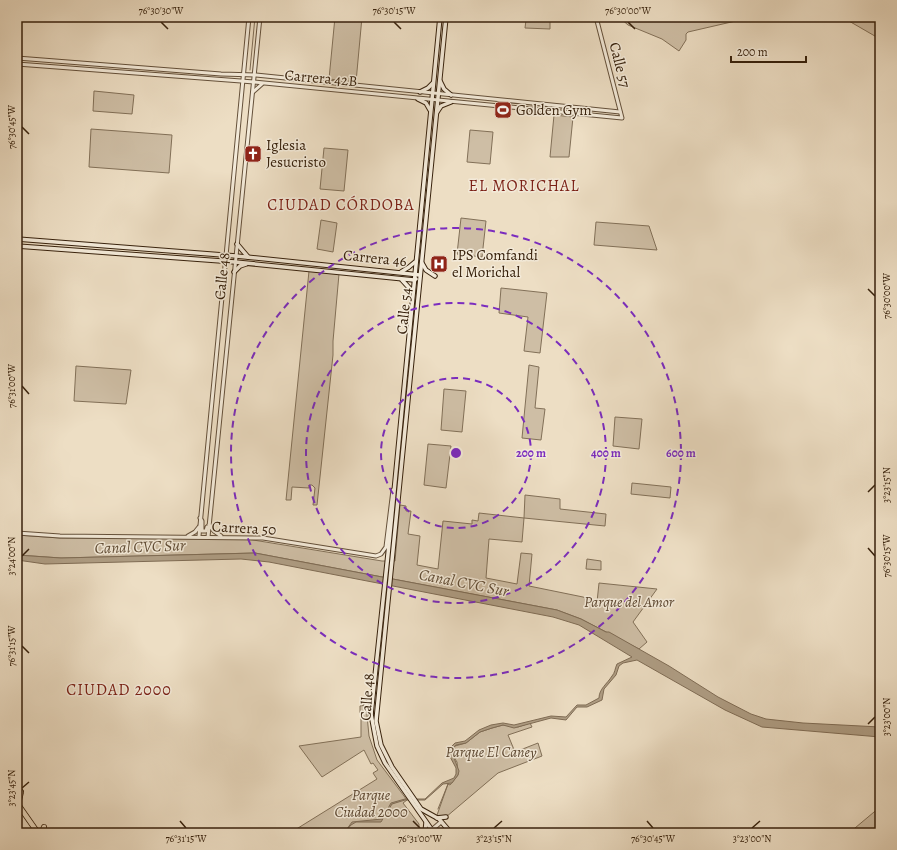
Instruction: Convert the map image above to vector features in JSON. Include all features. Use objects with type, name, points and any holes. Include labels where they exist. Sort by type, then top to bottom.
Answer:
[{"type":"highway","points":[[21,792],[17,803],[38,833]]},
{"type":"highway","points":[[42,833],[44,827]]},
{"type":"main road","name":"Calle 54","points":[[391,554],[394,485],[440,17]]},
{"type":"main road","name":"Calle 54","points":[[385,606],[422,262],[446,17]]},
{"type":"main road","points":[[420,92],[431,86],[434,78]]},
{"type":"main road","points":[[439,80],[444,89],[451,95]]},
{"type":"main road","points":[[418,99],[428,105],[430,113]]},
{"type":"main road","points":[[435,118],[441,106],[451,102]]},
{"type":"main road","name":"Carrera 46","points":[[17,239],[249,257],[420,275]]},
{"type":"main road","points":[[237,244],[249,257]]},
{"type":"main road","name":"Carrera 46","points":[[17,246],[248,263],[398,279],[414,280],[420,275]]},
{"type":"main road","points":[[399,272],[409,268],[416,261]]},
{"type":"main road","points":[[422,262],[426,270],[434,276]]},
{"type":"main road","points":[[234,272],[240,266],[248,263]]},
{"type":"main road","points":[[372,276],[373,270]]},
{"type":"main road","points":[[398,279],[408,284],[413,292]]},
{"type":"main road","name":"Calle 48","points":[[385,606],[371,714],[384,763],[420,810],[432,832]]},
{"type":"main road","name":"Calle 48","points":[[376,734],[376,709],[385,606]]},
{"type":"main road","name":"Calle 48","points":[[420,810],[436,818],[451,833]]},
{"type":"main road","points":[[436,818],[446,818]]},
{"type":"main road","points":[[426,822],[426,833]]},
{"type":"street","points":[[17,60],[20,17]]},
{"type":"street","name":"Calle 48","points":[[199,536],[249,17]]},
{"type":"street","name":"Calle 48","points":[[208,536],[260,17]]},
{"type":"street","name":"Calle 57","points":[[596,17],[622,118]]},
{"type":"street","name":"Carrera 42B","points":[[17,60],[254,75],[620,112]]},
{"type":"street","name":"Carrera 42B","points":[[17,60],[622,118]]},
{"type":"street","points":[[255,64],[258,71],[264,76]]},
{"type":"street","points":[[252,93],[257,86],[264,83]]},
{"type":"street","points":[[408,98],[405,93],[410,90]]},
{"type":"street","name":"Calle 54","points":[[373,557],[381,554],[386,546],[394,485]]},
{"type":"street","points":[[200,518],[202,521],[202,530],[204,532],[210,519]]},
{"type":"street","points":[[209,524],[214,531],[225,537]]},
{"type":"street","points":[[187,536],[195,532],[200,525]]},
{"type":"street","name":"Carrera 50","points":[[17,533],[60,536],[208,536],[263,538],[373,557]]},
{"type":"street","points":[[426,833],[432,832],[441,822]]},
{"type":"green space","points":[[335,17],[362,17],[356,82],[329,79]]},
{"type":"green space","points":[[619,17],[753,17],[688,32],[686,34],[686,40],[679,51],[662,39],[628,25]]},
{"type":"green space","points":[[842,17],[880,17],[880,39]]},
{"type":"green space","points":[[526,20],[550,21],[550,29],[525,28]]},
{"type":"green space","points":[[94,91],[134,95],[132,114],[93,111]]},
{"type":"green space","points":[[554,115],[573,117],[569,157],[550,157]]},
{"type":"green space","points":[[91,129],[172,135],[169,173],[89,167]]},
{"type":"green space","points":[[470,130],[493,132],[490,164],[467,162]]},
{"type":"green space","points":[[324,148],[348,150],[344,191],[320,189]]},
{"type":"green space","points":[[461,218],[486,221],[482,257],[457,254]]},
{"type":"green space","points":[[321,220],[337,223],[333,252],[317,249]]},
{"type":"green space","points":[[596,222],[649,226],[657,250],[594,245]]},
{"type":"green space","points":[[309,271],[339,274],[333,355],[317,505],[313,505],[315,488],[312,485],[309,485],[309,488],[292,487],[291,500],[286,500]]},
{"type":"green space","points":[[501,288],[547,293],[540,353],[524,351],[528,317],[499,313]]},
{"type":"green space","points":[[529,365],[539,367],[535,408],[545,409],[541,440],[522,438]]},
{"type":"green space","points":[[76,366],[131,370],[126,404],[74,401]]},
{"type":"green space","points":[[444,389],[466,391],[462,432],[441,430]]},
{"type":"green space","points":[[615,417],[642,419],[639,449],[613,446]]},
{"type":"green space","points":[[428,444],[451,446],[446,488],[424,485]]},
{"type":"green space","points":[[632,483],[671,487],[670,498],[631,494]]},
{"type":"green space","points":[[525,495],[560,499],[560,509],[606,514],[605,526],[524,518]]},
{"type":"green space","name":"Parque del Amor","points":[[400,505],[406,506],[406,511],[411,511],[408,534],[420,536],[417,565],[438,569],[443,521],[472,524],[472,520],[478,521],[479,513],[524,518],[522,542],[489,539],[486,578],[517,584],[521,553],[532,554],[529,586],[583,597],[597,602],[599,583],[657,589],[633,622],[647,642],[639,649],[581,619],[557,610],[255,553],[61,558],[17,555],[17,535],[60,538],[247,539],[382,561],[395,561]]},
{"type":"green space","points":[[587,559],[601,561],[601,570],[586,569]]},
{"type":"green space","name":"Parque Ciudad 2000","points":[[366,705],[369,736],[377,760],[407,800],[403,803],[419,824],[419,829],[415,833],[290,833],[377,779],[373,773],[378,770],[373,763],[371,764],[364,750],[322,777],[299,746],[361,737],[361,719],[363,713],[360,713],[360,706]]},
{"type":"green space","name":"Parque El Caney","points":[[530,723],[532,727],[508,735],[515,752],[538,743],[542,756],[498,773],[446,817],[436,818],[448,784],[450,785],[458,775],[457,762],[451,753],[455,746],[466,743],[480,732],[492,728],[503,725],[518,727]]},
{"type":"green space","points":[[880,807],[880,833],[849,833]]},
{"type":"shaded area","points":[[255,553],[557,610],[609,632],[669,666],[718,697],[751,714],[766,719],[803,723],[880,727],[880,737],[762,727],[725,710],[637,660],[623,663],[619,666],[616,675],[604,689],[602,700],[587,707],[577,707],[566,720],[551,718],[514,728],[503,725],[480,732],[466,743],[456,745],[451,750],[459,771],[452,783],[443,784],[425,800],[405,800],[392,804],[381,822],[356,822],[344,833],[352,822],[382,819],[391,803],[405,799],[425,799],[442,783],[454,778],[456,768],[448,753],[450,748],[455,743],[465,741],[479,730],[491,725],[503,723],[514,725],[551,716],[566,717],[577,705],[586,705],[599,698],[600,692],[613,675],[617,664],[632,657],[579,625],[553,617],[269,562],[241,559],[45,564],[17,560],[17,555],[61,558]]},
{"type":"waterway","points":[[250,70],[255,17]]},
{"type":"waterway","points":[[438,809],[448,784]]},
{"type":"place","name":"Golden Gym","points":[[503,110]]},
{"type":"place","name":"Iglesia Jesucristo","points":[[253,154]]},
{"type":"place","name":"IPS Comfandi el Morichal","points":[[439,264]]},
{"type":"district","name":"EL MORICHAL","points":[[524,185]]},
{"type":"district","name":"CIUDAD CÓRDOBA","points":[[341,204]]},
{"type":"district","name":"CIUDAD 2000","points":[[119,689]]},
{"type":"water label","name":"Canal CVC Sur","points":[[140,546]]},
{"type":"water label","name":"Canal CVC Sur","points":[[464,582]]}]
